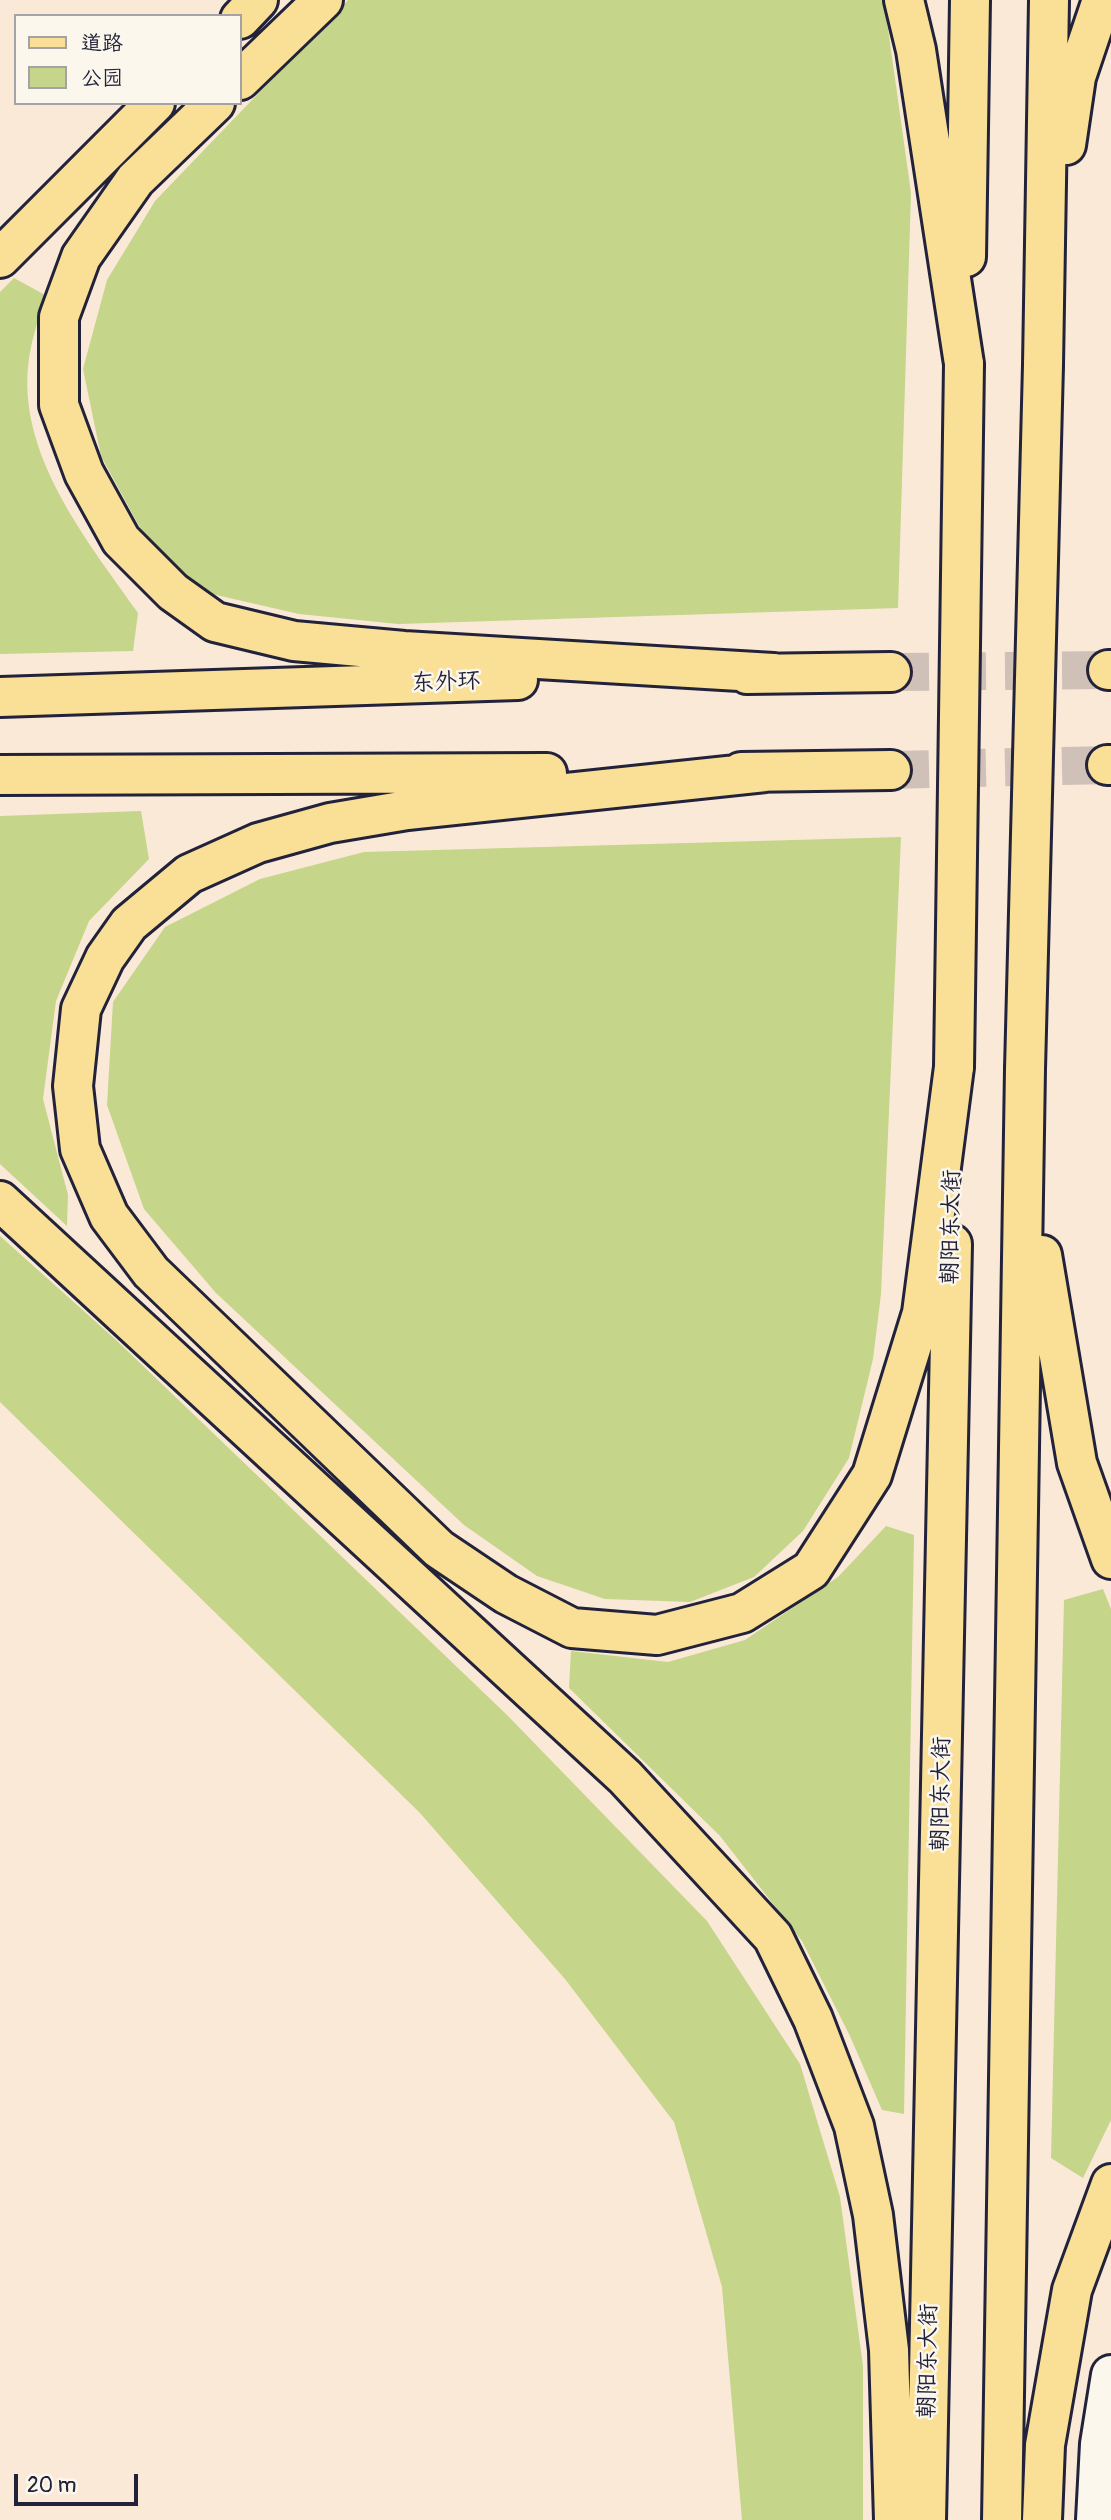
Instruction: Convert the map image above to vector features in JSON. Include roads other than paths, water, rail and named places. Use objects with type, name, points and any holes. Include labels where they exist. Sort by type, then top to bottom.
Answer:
[{"type":"main road","points":[[242,17],[258,0]]},
{"type":"main road","points":[[242,78],[323,0]]},
{"type":"main road","points":[[904,0],[916,50],[964,364]]},
{"type":"main road","points":[[765,772],[407,810],[330,823],[258,843],[189,874],[129,924],[105,958],[81,1009],[73,1086],[80,1149],[109,1216],[151,1272],[439,1549],[506,1594],[572,1628],[657,1635],[742,1613],[811,1570],[872,1475],[922,1314],[954,1067],[970,0]]},
{"type":"main road","points":[[1002,2520],[1025,1069],[1043,365],[1049,0]]},
{"type":"main road","points":[[1044,293],[1076,77],[1102,0]]},
{"type":"main road","points":[[0,258],[153,105]]},
{"type":"main road","points":[[213,105],[135,180],[81,257],[59,317],[60,405],[84,473],[121,540],[173,592],[215,622],[293,641],[404,652],[773,673]]},
{"type":"main road","name":"东外环","points":[[0,697],[891,671]]},
{"type":"main road","points":[[0,775],[891,770]]},
{"type":"main road","name":"朝阳东大街","points":[[926,2520],[954,1067]]},
{"type":"main road","points":[[1025,1154],[1077,1463],[1111,1559]]},
{"type":"main road","points":[[0,1201],[625,1777],[773,1937],[813,2019],[854,2126],[873,2216],[889,2350],[894,2520]]},
{"type":"main road","points":[[1042,2520],[1045,2445],[1072,2290],[1111,2184]]},
{"type":"street","points":[[1096,2520],[1100,2444],[1111,2375]]},
{"type":"tunnel","points":[[891,672],[1108,670]]},
{"type":"tunnel","points":[[891,770],[1107,765]]}]
